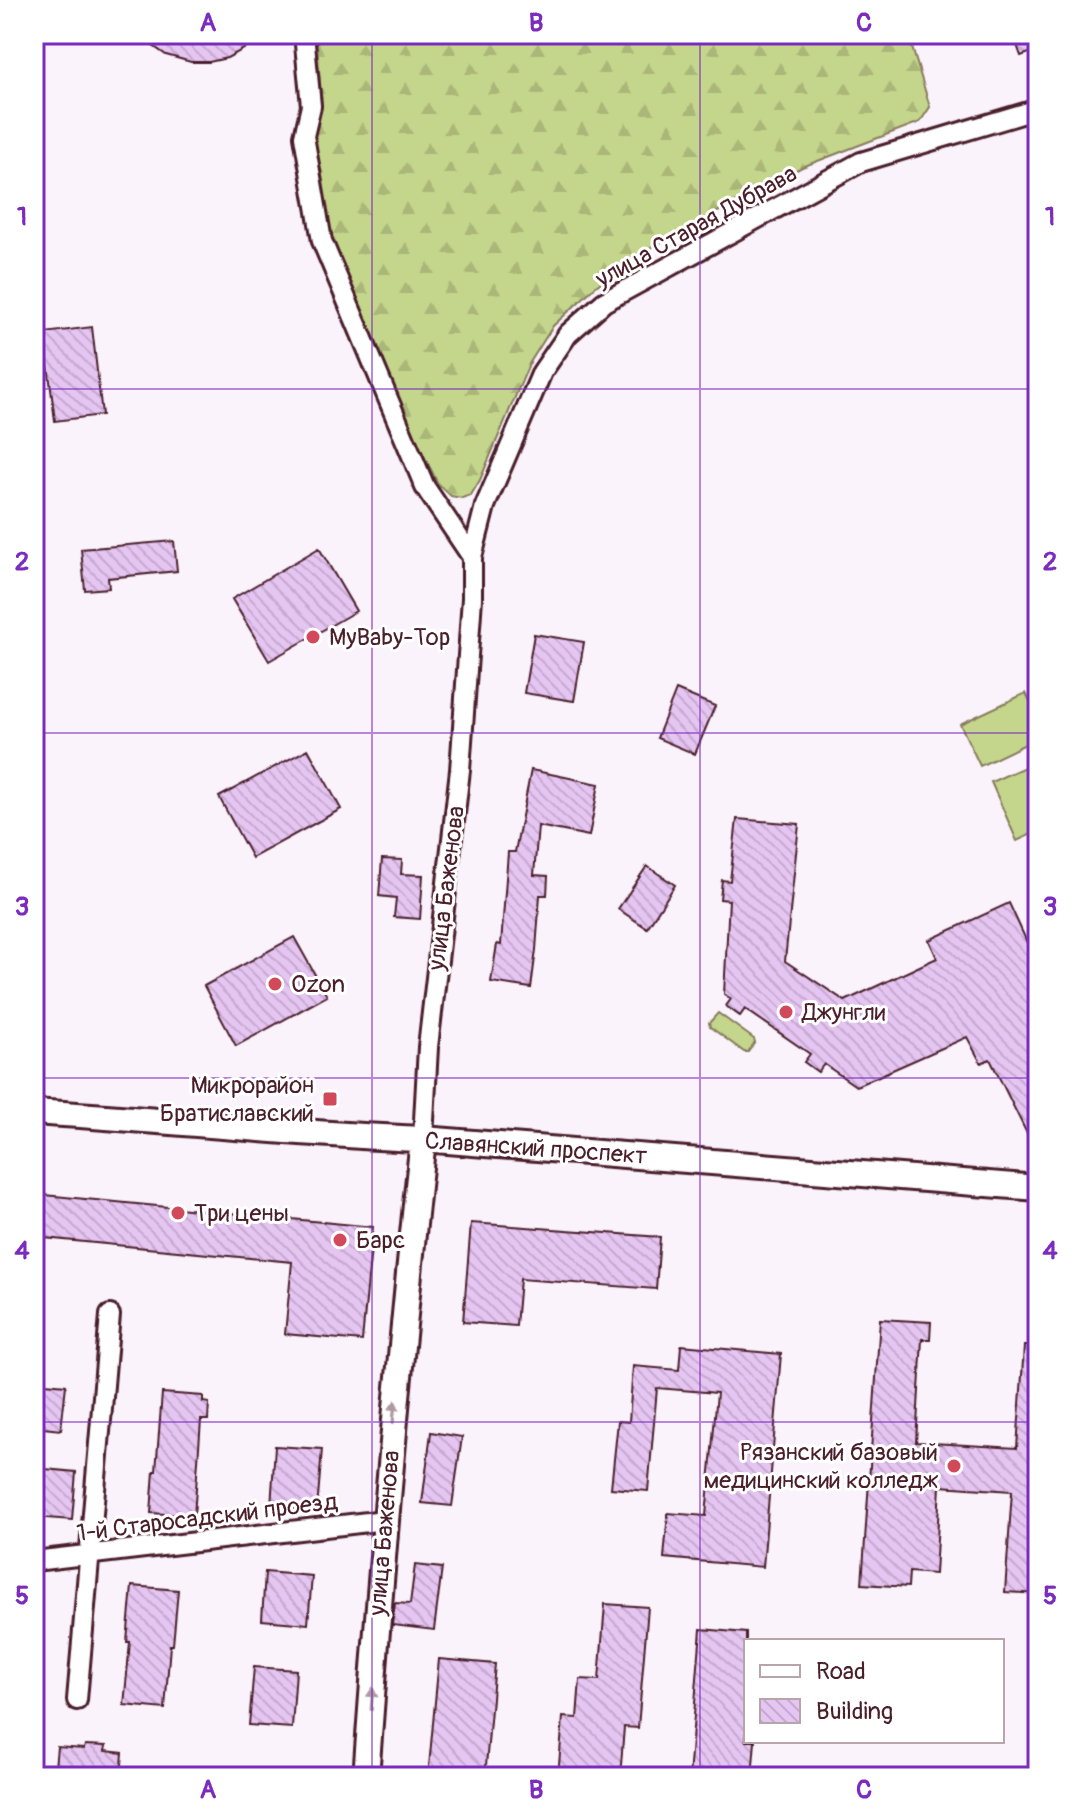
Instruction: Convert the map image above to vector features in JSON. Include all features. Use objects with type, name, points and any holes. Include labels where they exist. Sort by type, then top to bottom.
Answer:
[{"type":"street","points":[[304,34],[311,106],[304,136],[322,241],[425,487],[472,557]]},
{"type":"street","name":"улица Старая Дубрава","points":[[472,557],[485,506],[542,372],[568,334],[604,302],[861,162],[1038,109]]},
{"type":"street","name":"улица Баженова","points":[[366,1777],[385,1520],[423,1139],[428,1047],[460,770],[472,557]]},
{"type":"street","name":"Славянский проспект","points":[[34,1112],[423,1139],[1038,1188]]},
{"type":"street","points":[[77,1700],[110,1315]]},
{"type":"street","name":"1-й Старосадский проезд","points":[[34,1561],[385,1520]]},
{"type":"green space","points":[[316,34],[908,34],[930,107],[920,122],[802,167],[635,256],[596,286],[553,326],[529,364],[480,480],[471,495],[462,498],[451,496],[438,484],[406,420],[332,240],[314,135],[322,106]]},
{"type":"green space","points":[[1026,693],[1038,717],[1038,738],[980,766],[960,724]]},
{"type":"green space","points":[[1038,761],[1038,831],[1017,841],[991,782]]},
{"type":"green space","points":[[718,1013],[754,1039],[748,1052],[710,1027],[709,1023]]},
{"type":"building","points":[[136,34],[261,34],[244,49],[227,58],[191,62],[166,55]]},
{"type":"building","points":[[1013,34],[1038,34],[1038,50],[1021,56]]},
{"type":"building","points":[[92,327],[102,415],[55,421],[44,333]]},
{"type":"building","points":[[174,541],[177,571],[108,578],[109,588],[85,590],[81,549]]},
{"type":"building","points":[[319,548],[356,611],[269,661],[232,599]]},
{"type":"building","points":[[534,634],[584,642],[574,701],[524,693]]},
{"type":"building","points":[[676,690],[715,706],[695,754],[657,738]]},
{"type":"building","points":[[308,749],[341,809],[252,858],[219,797]]},
{"type":"building","points":[[531,770],[599,784],[589,836],[538,826],[534,875],[548,876],[547,895],[540,895],[531,988],[491,982],[497,944],[501,945],[508,852],[515,852]]},
{"type":"building","points":[[737,819],[799,824],[785,961],[845,1001],[937,958],[929,940],[1009,903],[1038,966],[1038,1156],[990,1059],[981,1063],[967,1037],[856,1086],[824,1064],[818,1072],[804,1062],[810,1054],[745,1009],[740,1016],[726,1006],[731,999],[724,994],[729,900],[720,899],[722,880],[730,881]]},
{"type":"building","points":[[382,859],[402,860],[401,874],[423,875],[420,919],[394,917],[396,898],[379,896]]},
{"type":"building","points":[[647,866],[675,885],[647,928],[618,909]]},
{"type":"building","points":[[294,937],[327,996],[236,1046],[204,986]]},
{"type":"building","points":[[34,1194],[373,1227],[362,1341],[285,1334],[292,1262],[34,1237]]},
{"type":"building","points":[[471,1223],[660,1237],[656,1289],[520,1279],[516,1326],[463,1322]]},
{"type":"building","name":"Рязанский базовый медицинский колледж","points":[[880,1319],[931,1322],[930,1339],[922,1339],[916,1442],[1017,1448],[1024,1346],[1038,1346],[1038,1594],[1005,1592],[1012,1491],[940,1486],[935,1574],[909,1572],[908,1587],[862,1584]]},
{"type":"building","points":[[681,1345],[781,1354],[763,1567],[664,1558],[668,1513],[706,1516],[717,1393],[657,1388],[648,1491],[611,1488],[618,1421],[629,1422],[633,1366],[679,1370]]},
{"type":"building","points":[[34,1382],[66,1385],[61,1430],[34,1427]]},
{"type":"building","points":[[162,1393],[203,1396],[203,1402],[209,1403],[208,1420],[201,1420],[194,1516],[151,1513]]},
{"type":"building","points":[[431,1432],[462,1437],[452,1506],[422,1503]]},
{"type":"building","points":[[275,1446],[322,1449],[317,1510],[271,1507]]},
{"type":"building","points":[[34,1468],[76,1472],[72,1520],[34,1517]]},
{"type":"building","points":[[415,1565],[442,1568],[434,1630],[392,1625],[395,1603],[410,1604]]},
{"type":"building","points":[[265,1572],[312,1576],[308,1624],[262,1620]]},
{"type":"building","points":[[132,1586],[178,1590],[165,1709],[124,1705]]},
{"type":"building","points":[[605,1604],[648,1607],[638,1728],[624,1727],[620,1777],[558,1777],[563,1717],[577,1718],[580,1679],[599,1680]]},
{"type":"building","points":[[701,1629],[746,1633],[744,1743],[755,1743],[752,1777],[689,1777]]},
{"type":"building","points":[[439,1659],[495,1664],[485,1777],[428,1777]]},
{"type":"building","points":[[254,1667],[296,1670],[292,1728],[249,1725]]},
{"type":"building","points":[[85,1745],[106,1746],[105,1751],[123,1753],[121,1777],[54,1777],[57,1747],[84,1749]]},
{"type":"place","name":"MyBaby-Top","points":[[313,637]]},
{"type":"place","name":"Ozon","points":[[275,984]]},
{"type":"place","name":"Джунгли","points":[[786,1012]]},
{"type":"place","name":"Микрорайон Братиславский","points":[[330,1099]]},
{"type":"place","name":"Три цены","points":[[178,1213]]},
{"type":"place","name":"Барс","points":[[340,1240]]},
{"type":"place","name":"Рязанский базовый медицинский колледж","points":[[954,1466]]}]
